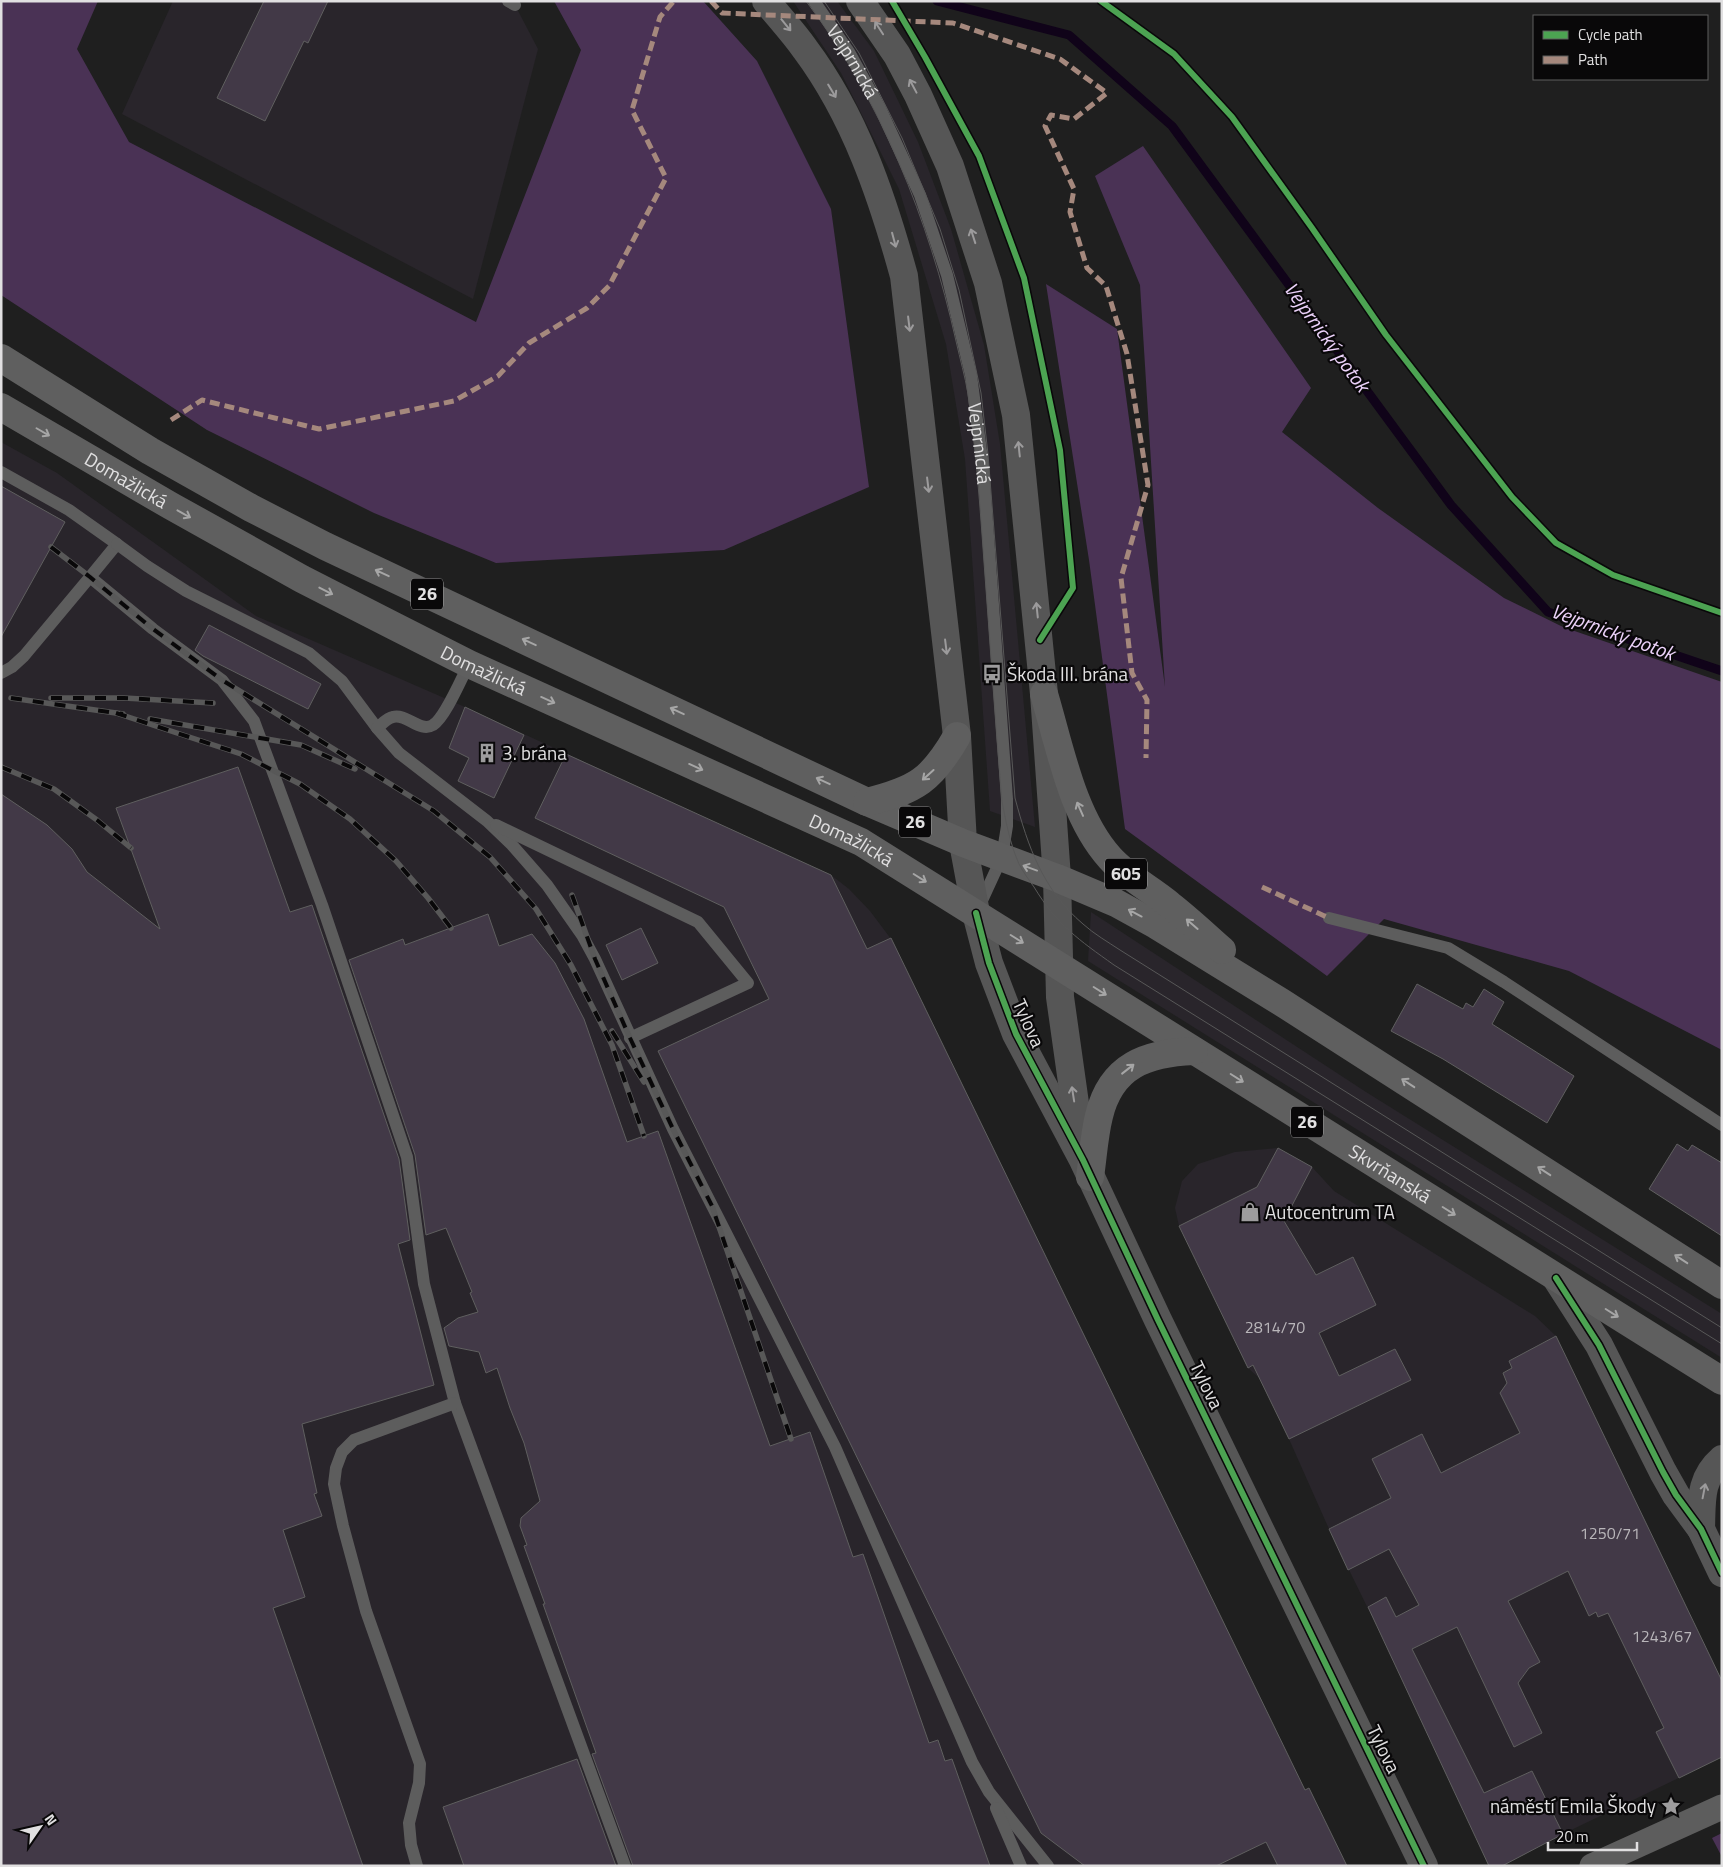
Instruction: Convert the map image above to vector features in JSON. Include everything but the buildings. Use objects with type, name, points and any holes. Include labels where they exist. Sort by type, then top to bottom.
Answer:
[{"type":"main road","name":"Vejprnická","points":[[766,1],[806,49],[860,143],[888,217],[904,276],[957,736],[963,843]]},
{"type":"main road","name":"Vejprnická","points":[[860,1],[897,55],[918,95],[950,166],[988,283],[1016,414],[1044,694],[1057,878]]},
{"type":"main road","name":"Domažlická","points":[[1,358],[150,451],[325,546],[867,802],[963,843]]},
{"type":"main road","name":"Domažlická","points":[[1,407],[171,506],[286,570],[469,664],[861,842],[976,913]]},
{"type":"main road","name":"605","points":[[1044,694],[1072,790],[1081,812],[1110,858],[1128,875],[1170,904],[1281,1002]]},
{"type":"main road","points":[[867,802],[902,792],[926,778],[944,758],[957,736]]},
{"type":"main road","name":"26","points":[[963,843],[1057,878],[1116,903],[1156,924],[1722,1285]]},
{"type":"main road","name":"Tylova","points":[[963,843],[976,913],[989,963],[1016,1034],[1087,1168],[1158,1320],[1424,1866]]},
{"type":"main road","name":"Tylova","points":[[1057,878],[1058,965],[1065,1044],[1087,1168]]},
{"type":"main road","name":"26","points":[[976,913],[1058,965]]},
{"type":"main road","name":"Skvrňanská","points":[[1058,965],[1722,1381]]},
{"type":"main road","points":[[1087,1168],[1098,1116],[1106,1094],[1120,1076],[1138,1062],[1153,1055],[1194,1051]]},
{"type":"main road","points":[[1556,1278],[1599,1345],[1670,1485],[1701,1529],[1722,1573]]},
{"type":"main road","points":[[1701,1529],[1702,1494],[1706,1479],[1712,1468],[1722,1459]]},
{"type":"street","points":[[1592,1866],[1722,1807]]},
{"type":"lane","name":"Vejprnická","points":[[814,1],[849,52],[880,108],[920,195],[947,275],[971,375],[984,466],[1006,780],[1007,826],[1002,858],[976,913]]},
{"type":"lane","points":[[1,472],[69,510],[147,566],[186,591],[308,654],[326,666],[342,681],[377,728],[399,753],[487,821],[528,862],[568,912],[595,959],[673,1129],[835,1446],[972,1762],[989,1792],[1021,1866]]},
{"type":"lane","points":[[1,674],[24,656],[118,544]]},
{"type":"lane","points":[[90,577],[153,629],[222,680],[254,721],[322,905],[407,1157],[424,1284],[455,1403],[625,1866]]},
{"type":"lane","points":[[377,728],[391,717],[396,716],[427,727],[433,725],[450,701],[469,664]]},
{"type":"lane","points":[[487,821],[698,922],[748,983],[630,1038]]},
{"type":"lane","points":[[1329,918],[1448,948],[1504,982],[1722,1125]]},
{"type":"lane","points":[[417,1866],[411,1845],[409,1823],[419,1783],[420,1764],[366,1612],[334,1484],[336,1468],[342,1452],[354,1440],[455,1403]]},
{"type":"lane","points":[[989,1792],[1048,1866]]},
{"type":"shaded area","points":[[1,1],[98,1],[77,49],[129,142],[476,322],[581,50],[554,1],[703,1],[757,61],[831,209],[869,487],[724,550],[496,563],[374,513],[207,430],[1,295]]},
{"type":"shaded area","points":[[173,1],[508,1],[515,5],[538,49],[473,299],[122,114]]},
{"type":"shaded area","points":[[793,1],[837,1],[874,51],[918,142],[951,229],[984,345],[1000,444],[1035,827],[990,811],[965,459],[946,344],[899,189],[841,73]]},
{"type":"shaded area","points":[[1143,146],[1311,388],[1282,432],[1378,508],[1504,598],[1563,627],[1722,682],[1722,1050],[1569,971],[1384,919],[1327,976],[1125,829],[1089,560],[1046,284],[1117,329],[1165,687],[1140,285],[1095,176]]},
{"type":"shaded area","points":[[1,442],[57,473],[256,616],[465,707],[831,875],[849,889],[870,911],[891,939],[1298,1778],[1346,1866],[1,1866]]},
{"type":"shaded area","points":[[1091,912],[1366,1092],[1722,1314],[1722,1358],[1088,961]]},
{"type":"shaded area","points":[[1278,1148],[1312,1167],[1334,1191],[1535,1316],[1556,1336],[1722,1681],[1722,1757],[1563,1834],[1502,1866],[1489,1866],[1329,1529],[1289,1439],[1259,1378],[1248,1368],[1179,1226],[1175,1208],[1182,1181],[1198,1164],[1235,1152]]},
{"type":"shaded area","points":[[1722,1833],[1722,1857],[1712,1838]]},
{"type":"waterway","name":"Vejprnický potok","points":[[937,1],[1069,35],[1172,126],[1451,505],[1548,612],[1722,671]]},
{"type":"tram line","points":[[806,1],[833,39],[879,120],[916,206],[945,296],[967,387],[973,436],[1002,801],[1009,833],[1022,870],[1060,922],[1090,948],[1114,965],[1722,1344]]},
{"type":"tram line","points":[[824,1],[859,53],[902,138],[940,229],[959,290],[981,393],[988,454],[1015,798],[1025,834],[1039,867],[1057,897],[1087,928],[1101,938],[1722,1328]]},
{"type":"railway","points":[[51,547],[153,629],[222,680],[434,811],[490,857],[536,909],[571,965],[612,1045],[644,1136]]},
{"type":"railway","points":[[11,698],[123,714]]},
{"type":"railway","points":[[51,698],[124,698],[213,703]]},
{"type":"railway","points":[[116,713],[241,754],[300,784],[350,819],[396,861],[451,928]]},
{"type":"railway","points":[[150,719],[301,745],[355,769]]},
{"type":"railway","points":[[1,767],[54,789],[97,820],[131,848]]},
{"type":"railway","points":[[572,895],[595,959],[630,1038],[712,1206],[791,1439]]},
{"type":"railway","points":[[612,1031],[644,1082]]},
{"type":"marked path","points":[[171,420],[202,400],[319,429],[454,401],[498,376],[529,343],[587,308],[609,286],[666,178],[632,110],[660,17],[674,1]]},
{"type":"marked path","points":[[711,1],[722,13],[953,23],[1060,59],[1107,93],[1074,119],[1051,115],[1045,126],[1074,189],[1070,212],[1087,268],[1106,286],[1127,354],[1148,485],[1121,578],[1132,673],[1147,700],[1146,758]]},
{"type":"marked path","points":[[1262,887],[1329,918]]},
{"type":"cycle path","points":[[892,1],[979,156],[1024,278],[1060,450],[1073,588],[1040,640]]},
{"type":"cycle path","points":[[1101,1],[1174,54],[1232,117],[1386,335],[1512,497],[1556,543],[1613,575],[1722,613]]},
{"type":"cycle path","points":[[976,913],[989,963],[1016,1034],[1083,1160],[1158,1320],[1424,1866]]},
{"type":"cycle path","points":[[1556,1278],[1599,1345],[1663,1472],[1676,1495],[1701,1529],[1722,1573]]},
{"type":"place","name":"Škoda III. brána","points":[[992,674]]},
{"type":"place","name":"3. brána","points":[[487,753]]},
{"type":"place","name":"Autocentrum TA","points":[[1250,1212]]},
{"type":"place","name":"náměstí Emila Škody","points":[[1671,1806]]}]
